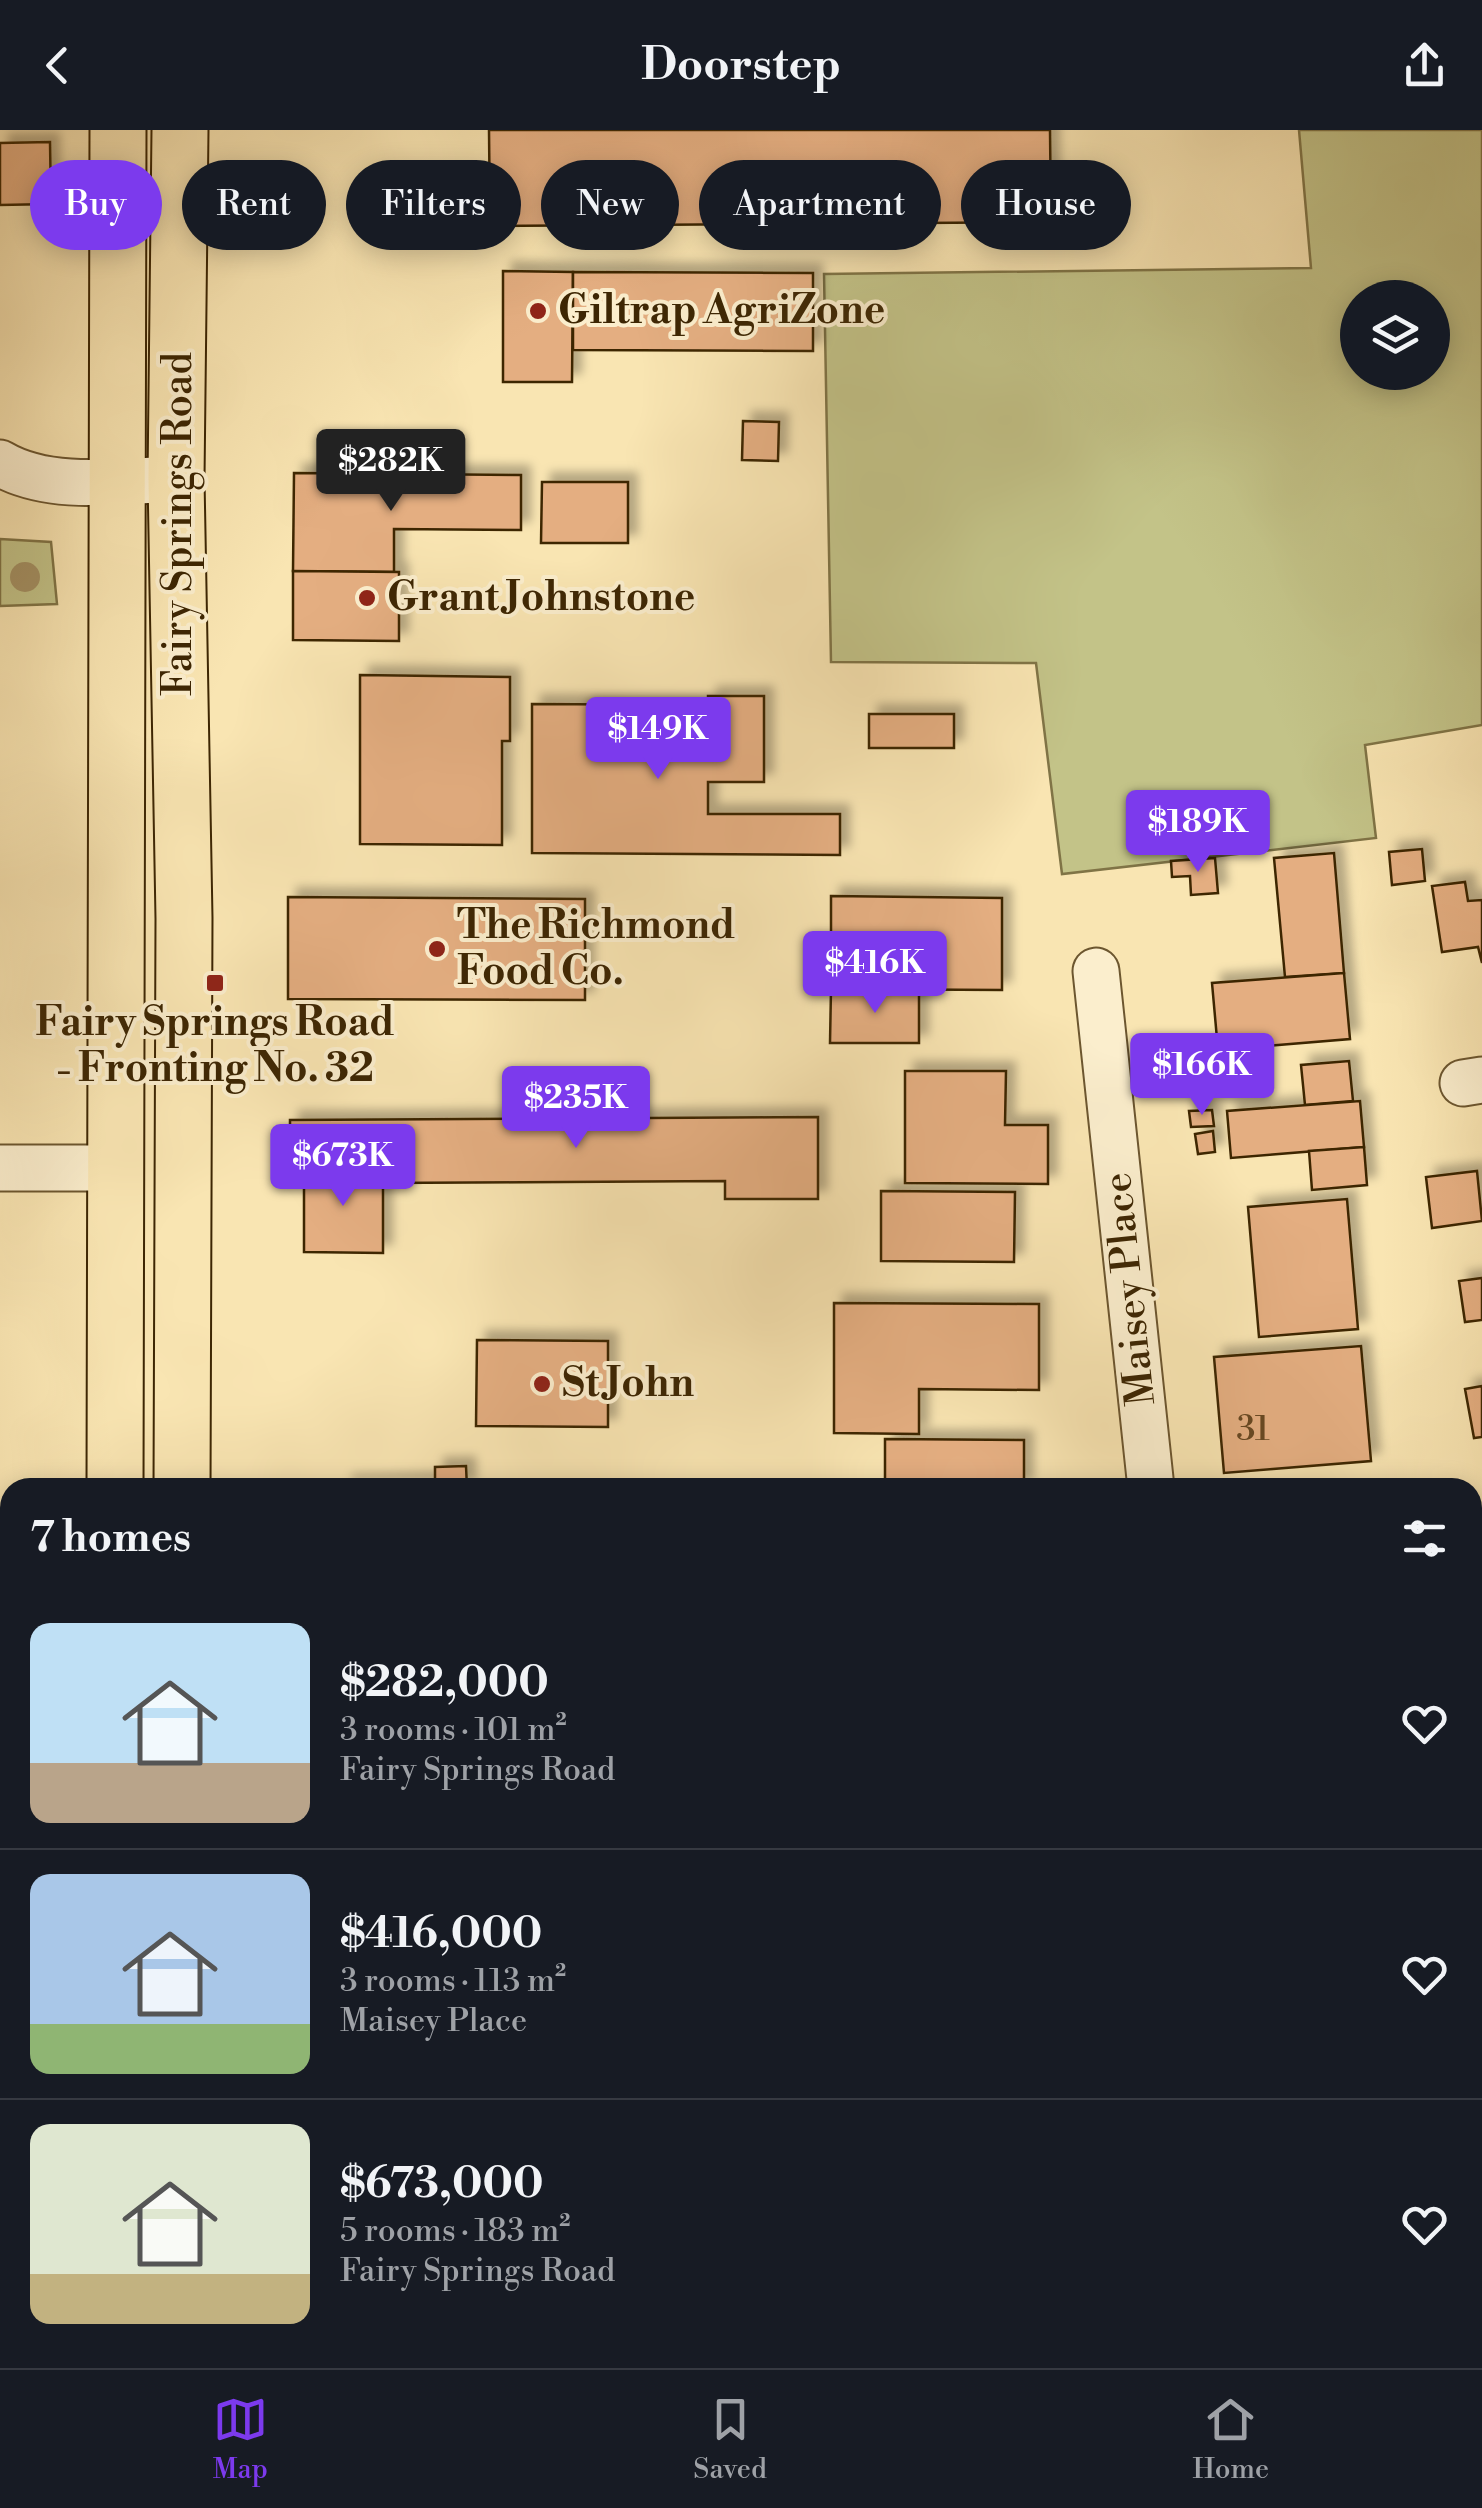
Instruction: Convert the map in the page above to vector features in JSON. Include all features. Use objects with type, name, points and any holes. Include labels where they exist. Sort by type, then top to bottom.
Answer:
[{"type":"highway","name":"Fairy Springs Road","points":[[115,1478],[118,130]]},
{"type":"highway","name":"Fairy Springs Road","points":[[180,130],[176,480],[184,918],[182,1478]]},
{"type":"highway","points":[[118,918],[184,918]]},
{"type":"street","points":[[0,463],[20,475],[176,480]]},
{"type":"street","name":"Maisey Place","points":[[1096,971],[1150,1478]]},
{"type":"street","points":[[0,1168],[116,1168]]},
{"type":"green space","points":[[1299,130],[1482,130],[1482,725],[1365,745],[1376,838],[1062,874],[1036,663],[831,662],[824,274],[1311,268]]},
{"type":"green space","points":[[0,539],[51,542],[57,604],[0,606]]},
{"type":"building","points":[[489,130],[1050,130],[1050,160],[961,160],[961,223],[941,223],[941,160],[699,160],[699,225],[679,225],[679,160],[541,160],[541,226],[521,226],[521,160],[489,160]]},
{"type":"building","points":[[50,142],[50,160],[30,160],[30,204],[0,205],[0,143]]},
{"type":"building","name":"Giltrap AgriZone","points":[[503,271],[573,272],[572,382],[503,382]]},
{"type":"building","points":[[573,272],[813,273],[813,351],[573,350]]},
{"type":"building","points":[[743,421],[779,422],[778,461],[742,460]]},
{"type":"building","points":[[294,473],[521,475],[521,530],[394,529],[394,572],[293,571]]},
{"type":"building","points":[[542,482],[628,482],[628,543],[541,543]]},
{"type":"building","points":[[293,571],[399,572],[399,641],[293,640]]},
{"type":"building","points":[[360,675],[510,677],[510,741],[502,741],[502,845],[360,844]]},
{"type":"building","points":[[708,696],[764,696],[764,782],[708,782],[708,814],[840,814],[840,855],[532,853],[532,704],[708,705]]},
{"type":"building","points":[[869,714],[954,714],[954,748],[869,748]]},
{"type":"building","points":[[1422,849],[1425,881],[1392,885],[1389,852]]},
{"type":"building","points":[[1334,853],[1344,973],[1285,977],[1274,858]]},
{"type":"building","points":[[1215,858],[1218,893],[1191,895],[1190,876],[1172,877],[1171,861]]},
{"type":"building","points":[[1465,882],[1468,901],[1482,900],[1482,963],[1478,947],[1442,952],[1432,886]]},
{"type":"building","points":[[831,896],[1002,898],[1002,990],[831,989]]},
{"type":"building","name":"The Richmond Food Co.","points":[[288,897],[585,899],[585,1000],[288,999]]},
{"type":"building","points":[[1344,973],[1350,1039],[1218,1050],[1212,983]]},
{"type":"building","points":[[831,989],[919,990],[919,1043],[830,1043]]},
{"type":"building","points":[[1349,1061],[1353,1101],[1305,1105],[1301,1065]]},
{"type":"building","points":[[905,1071],[1006,1071],[1005,1125],[1048,1125],[1048,1184],[905,1183]]},
{"type":"building","points":[[1360,1101],[1364,1147],[1231,1158],[1227,1111]]},
{"type":"building","points":[[1212,1110],[1214,1126],[1191,1127],[1189,1111]]},
{"type":"building","points":[[818,1117],[818,1199],[725,1199],[725,1181],[383,1183],[383,1166],[290,1165],[290,1120]]},
{"type":"building","points":[[1213,1131],[1215,1152],[1198,1154],[1195,1134]]},
{"type":"building","points":[[1364,1147],[1367,1185],[1312,1190],[1309,1151]]},
{"type":"building","points":[[304,1165],[383,1166],[383,1253],[304,1252]]},
{"type":"building","points":[[1477,1171],[1482,1221],[1432,1228],[1426,1177]]},
{"type":"building","points":[[881,1191],[1015,1192],[1014,1262],[881,1261]]},
{"type":"building","points":[[1347,1199],[1358,1329],[1259,1337],[1248,1207]]},
{"type":"building","points":[[1482,1278],[1482,1320],[1465,1322],[1459,1281]]},
{"type":"building","points":[[834,1303],[1039,1304],[1039,1390],[919,1389],[919,1434],[834,1433]]},
{"type":"building","name":"St John","points":[[477,1340],[608,1341],[608,1427],[476,1426]]},
{"type":"building","points":[[1361,1346],[1371,1461],[1224,1473],[1214,1357]]},
{"type":"building","points":[[1482,1386],[1482,1437],[1474,1438],[1465,1389]]},
{"type":"building","points":[[885,1439],[1024,1440],[1024,1478],[885,1478]]},
{"type":"building","points":[[466,1466],[467,1478],[435,1478],[435,1467]]},
{"type":"place","name":"Giltrap AgriZone","points":[[538,311]]},
{"type":"place","name":"Grant Johnstone","points":[[367,598]]},
{"type":"place","name":"The Richmond Food Co.","points":[[437,949]]},
{"type":"place","name":"Fairy Springs Road - Fronting No. 32","points":[[215,983]]},
{"type":"place","name":"St John","points":[[542,1384]]}]
